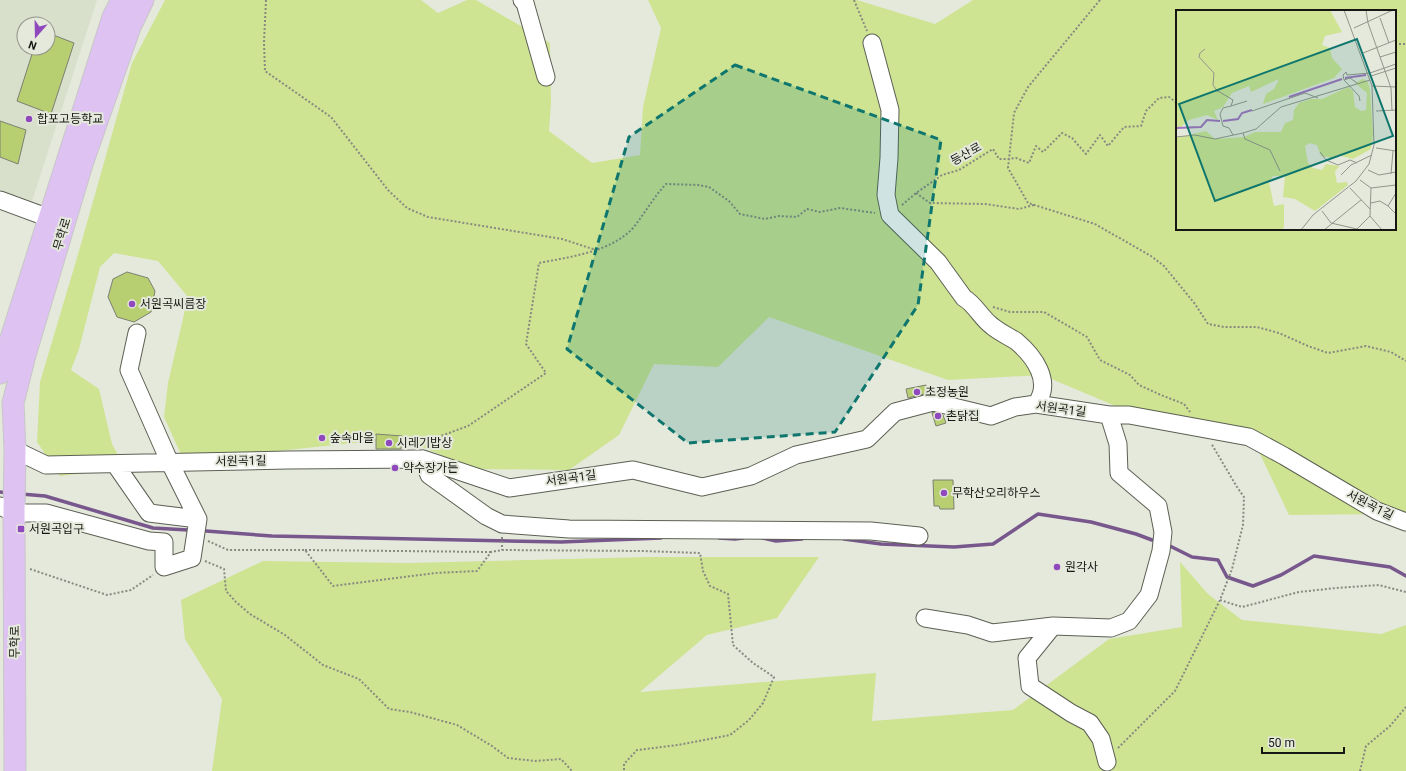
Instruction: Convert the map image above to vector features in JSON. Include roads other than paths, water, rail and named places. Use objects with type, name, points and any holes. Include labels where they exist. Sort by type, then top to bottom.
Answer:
[{"type":"main road","name":"무학로","points":[[0,373],[113,17],[122,0]]},
{"type":"main road","name":"무학로","points":[[15,771],[14,579],[7,510],[15,475],[15,450],[6,402],[25,355],[82,164],[130,27],[143,0]]},
{"type":"street","points":[[522,0],[525,3],[546,77]]},
{"type":"street","points":[[872,44],[890,110],[889,158],[886,195],[890,215],[938,262],[964,298],[970,301],[976,310],[992,326],[1015,341],[1035,360],[1043,380],[1041,398],[1036,404]]},
{"type":"street","points":[[0,200],[49,218]]},
{"type":"street","points":[[7,510],[46,513],[149,541],[164,542],[164,567],[192,558],[198,519],[170,463],[129,370],[137,333]]},
{"type":"street","name":"서원곡1길","points":[[15,450],[46,465],[423,459],[509,488],[633,470],[702,487],[751,476],[796,454],[867,439],[895,412],[933,402],[991,416],[1015,407],[1036,404],[1109,415],[1129,416],[1249,437],[1377,511],[1406,522]]},
{"type":"street","points":[[925,618],[968,625],[992,633],[1053,626],[1111,628],[1129,621],[1149,595],[1161,551],[1163,532],[1158,506],[1119,473],[1118,444],[1109,415]]},
{"type":"street","points":[[423,459],[429,475],[486,516],[502,524],[569,529],[871,531],[918,536]]},
{"type":"street","points":[[115,464],[149,513],[198,519]]},
{"type":"street","points":[[1053,626],[1027,658],[1030,686],[1071,713],[1090,723],[1102,739],[1108,763]]},
{"type":"waterway","points":[[0,492],[7,493]]},
{"type":"waterway","points":[[21,494],[45,496],[153,528],[188,530]]},
{"type":"waterway","points":[[844,539],[881,544],[954,547],[993,544],[1038,514],[1091,522],[1136,534],[1152,540]]},
{"type":"waterway","points":[[206,531],[272,536],[561,542],[661,538]]},
{"type":"waterway","points":[[719,538],[743,538]]},
{"type":"waterway","points":[[763,538],[776,541],[802,539]]},
{"type":"waterway","points":[[1170,546],[1192,557],[1218,560],[1227,577],[1253,586],[1281,575],[1314,556],[1390,567],[1406,576]]},
{"type":"place","name":"합포고등학교","points":[[29,119]]},
{"type":"place","name":"서원곡씨름장","points":[[132,304]]},
{"type":"place","name":"초정농원","points":[[917,392]]},
{"type":"place","name":"촌닭집","points":[[938,416]]},
{"type":"place","name":"숲속마을","points":[[322,438]]},
{"type":"place","name":"시레기밥상","points":[[389,443]]},
{"type":"place","name":"약수장가든","points":[[395,468]]},
{"type":"place","name":"무학산오리하우스","points":[[944,493]]},
{"type":"place","name":"서원곡입구","points":[[21,529]]},
{"type":"place","name":"원각사","points":[[1057,567]]}]
